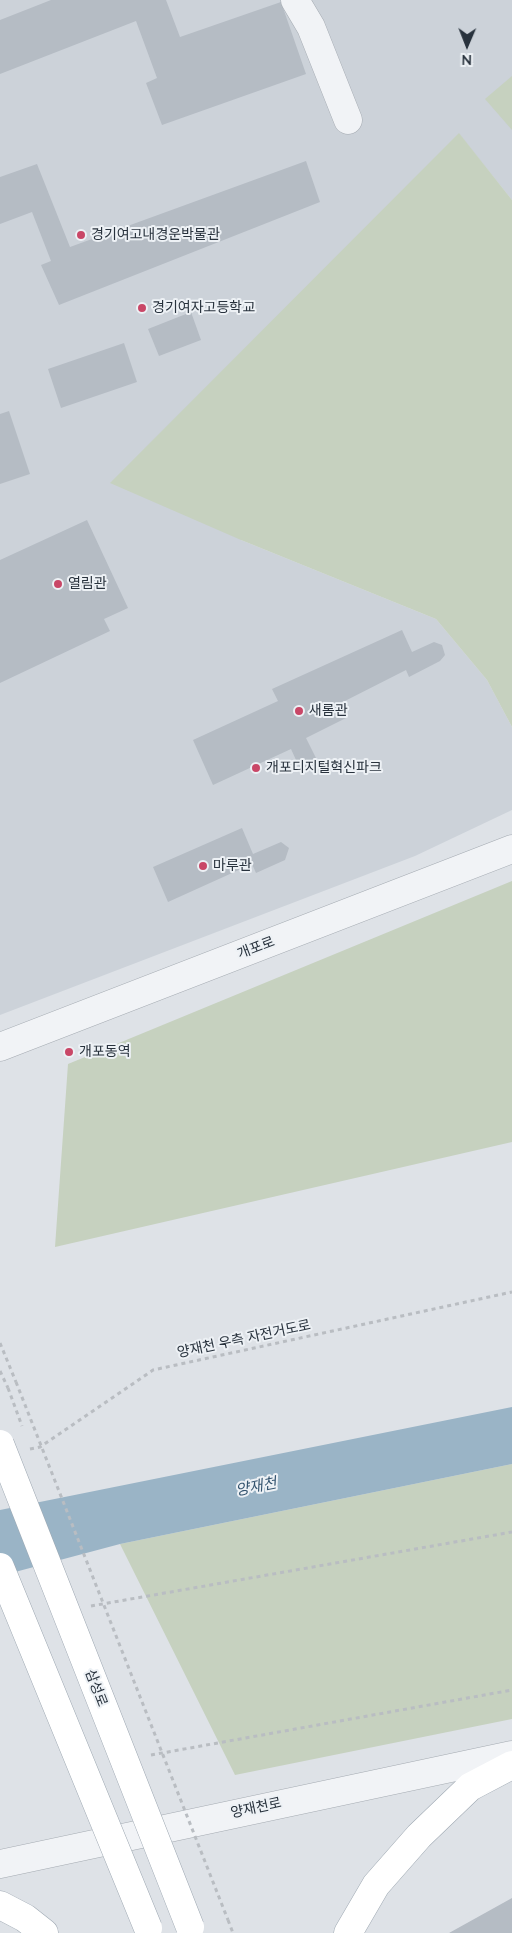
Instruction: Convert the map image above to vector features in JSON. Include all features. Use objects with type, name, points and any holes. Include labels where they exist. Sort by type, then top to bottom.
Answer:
[{"type":"main road","name":"삼성로","points":[[12,1446],[124,1760],[191,1930]]},
{"type":"main road","points":[[0,1567],[149,1931]]},
{"type":"main road","points":[[348,1933],[376,1884],[419,1836],[470,1787],[512,1766]]},
{"type":"main road","points":[[0,1905],[25,1918],[44,1933]]},
{"type":"street","points":[[295,0],[312,26],[348,120]]},
{"type":"street","name":"개포로","points":[[0,1047],[512,849]]},
{"type":"street","name":"양재천로","points":[[0,1864],[512,1755]]},
{"type":"path","name":"양재천 우측 자전거도로","points":[[12,1446],[40,1447],[153,1370],[512,1292]]},
{"type":"path","points":[[0,1343],[233,1933]]},
{"type":"path","points":[[0,1371],[8,1388]]},
{"type":"path","points":[[85,1607],[512,1532]]},
{"type":"path","points":[[124,1760],[512,1690]]},
{"type":"shaded area","points":[[0,0],[512,0],[512,200],[459,134],[241,540],[436,619],[487,680],[512,727],[512,810],[415,856],[0,1015]]},
{"type":"green space","points":[[512,76],[512,130],[485,99]]},
{"type":"green space","points":[[459,133],[512,200],[512,727],[487,680],[436,619],[241,540],[110,483]]},
{"type":"green space","points":[[512,881],[512,1142],[55,1247],[68,1064]]},
{"type":"green space","points":[[512,1464],[512,1719],[235,1775],[120,1544]]},
{"type":"water","name":"양재천","points":[[512,1407],[512,1464],[120,1544],[0,1576],[0,1510]]},
{"type":"building","points":[[51,0],[166,0],[180,37],[281,2],[306,74],[162,125],[146,83],[157,78],[136,21],[0,74],[0,20]]},
{"type":"building","points":[[306,161],[320,202],[59,305],[41,265],[51,261],[32,212],[0,224],[0,177],[37,164],[70,247]]},
{"type":"building","points":[[191,312],[201,340],[159,356],[148,329]]},
{"type":"building","points":[[124,343],[137,382],[61,408],[48,369]]},
{"type":"building","points":[[9,411],[30,474],[0,484],[0,414]]},
{"type":"building","name":"열림관","points":[[87,520],[128,608],[104,619],[110,631],[0,683],[0,560]]},
{"type":"building","name":"새롬관","points":[[402,630],[412,652],[434,642],[442,645],[445,655],[440,661],[409,677],[406,670],[339,704],[346,718],[306,738],[317,760],[315,767],[310,771],[301,771],[291,749],[213,785],[193,740],[278,701],[272,689]]},
{"type":"building","name":"마루관","points":[[242,828],[253,854],[281,842],[289,848],[285,860],[256,873],[252,864],[168,902],[153,867]]},
{"type":"building","points":[[512,1898],[512,1933],[449,1933]]},
{"type":"place","name":"경기여고내경운박물관","points":[[81,235]]},
{"type":"place","name":"경기여자고등학교","points":[[142,308]]},
{"type":"place","name":"열림관","points":[[58,584]]},
{"type":"place","name":"새롬관","points":[[299,711]]},
{"type":"place","name":"개포디지털혁신파크","points":[[256,768]]},
{"type":"place","name":"마루관","points":[[203,866]]},
{"type":"place","name":"개포동역","points":[[69,1052]]}]
